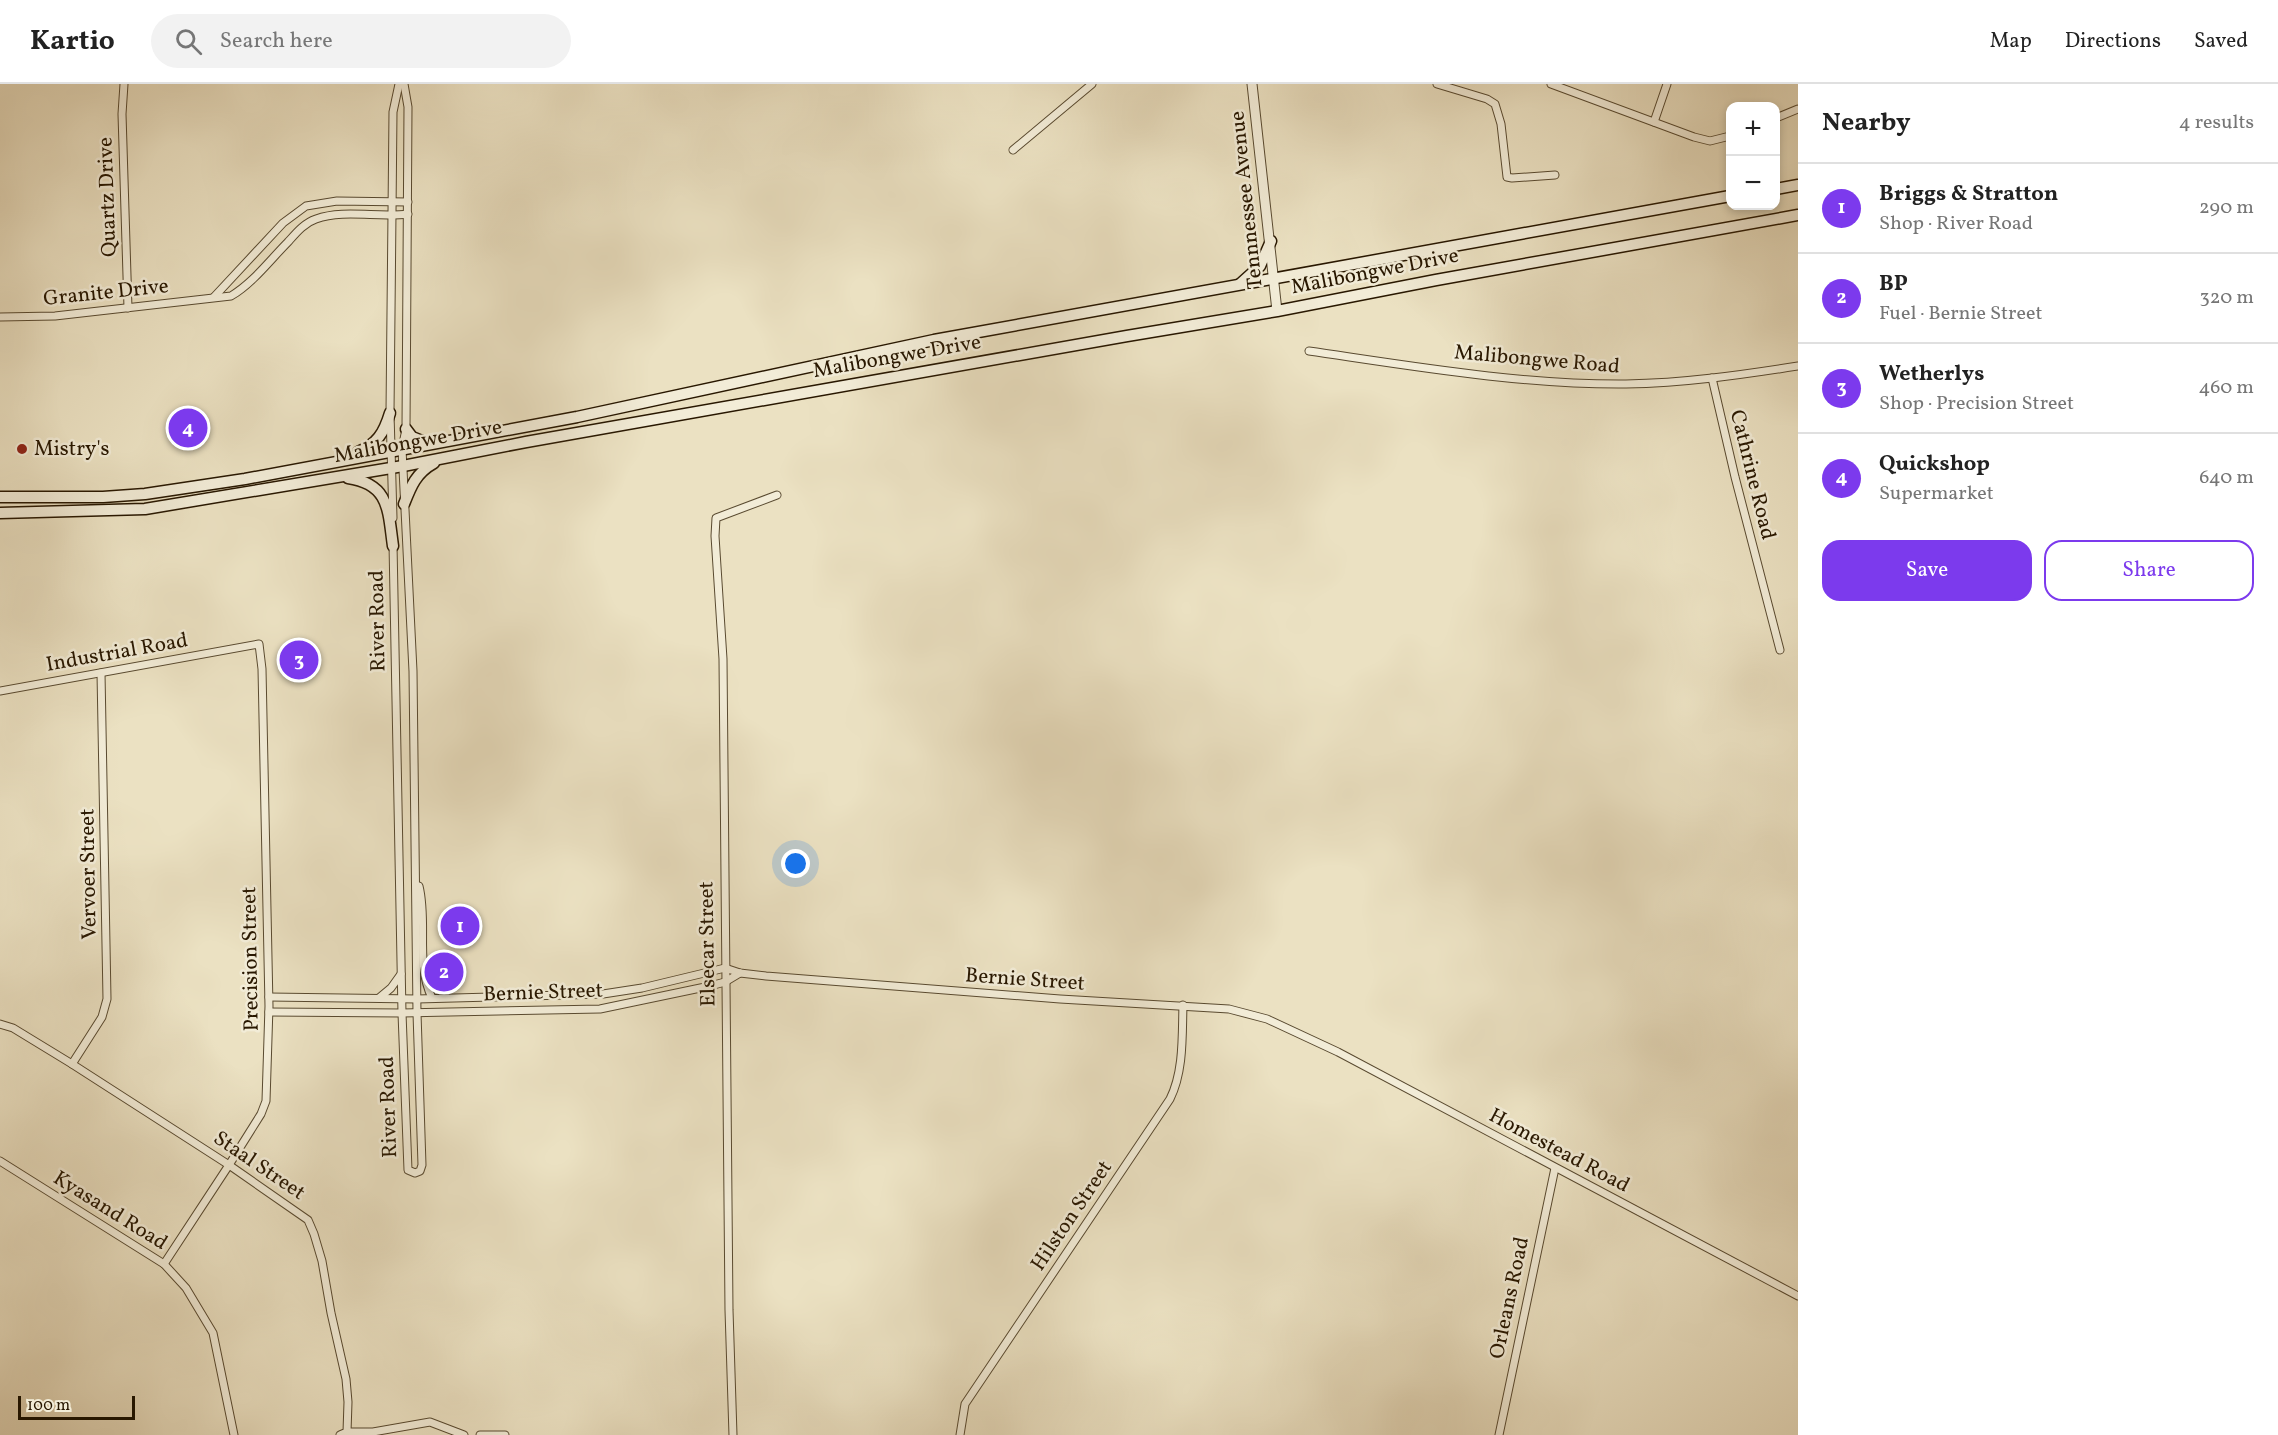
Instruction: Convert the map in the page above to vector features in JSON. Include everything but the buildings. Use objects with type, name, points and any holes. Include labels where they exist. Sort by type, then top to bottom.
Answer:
[{"type":"main road","points":[[1780,188],[1798,185]]},
{"type":"main road","name":"Malibongwe Drive","points":[[0,497],[103,497],[145,494],[245,479],[577,417],[934,340],[1726,197]]},
{"type":"main road","name":"Malibongwe Drive","points":[[0,513],[145,509],[340,477],[526,442],[1277,311],[1798,215]]},
{"type":"main road","points":[[1237,286],[1260,266],[1271,241]]},
{"type":"main road","points":[[336,462],[375,443],[390,413]]},
{"type":"main road","points":[[405,429],[412,437],[429,444]]},
{"type":"main road","points":[[404,504],[417,475],[423,468],[442,459]]},
{"type":"main road","points":[[340,477],[371,484],[383,496],[387,505],[393,546]]},
{"type":"street","name":"Quartz Drive","points":[[124,84],[122,114],[128,308]]},
{"type":"street","name":"River Road","points":[[399,84],[393,112],[390,413],[397,450],[393,546],[402,1013],[408,1170],[415,1173],[420,1171],[422,1165],[417,1012],[413,671],[404,504],[397,467],[397,450],[405,429],[408,107],[404,84]]},
{"type":"street","points":[[1013,150],[1092,84]]},
{"type":"street","name":"Tennnessee Avenue","points":[[1252,84],[1277,311]]},
{"type":"street","points":[[1437,84],[1487,99],[1495,104],[1501,124],[1507,177],[1556,175]]},
{"type":"street","points":[[1551,84],[1703,140],[1726,137]]},
{"type":"street","points":[[1654,122],[1668,84]]},
{"type":"street","points":[[1780,116],[1798,109]]},
{"type":"street","points":[[214,297],[298,210],[324,202],[408,202]]},
{"type":"street","name":"Granite Drive","points":[[0,317],[55,316],[231,296],[244,287],[300,229],[315,219],[339,215],[408,214]]},
{"type":"street","name":"Malibongwe Road","points":[[1310,351],[1541,381],[1626,384],[1712,378],[1798,366]]},
{"type":"street","name":"Cathrine Road","points":[[1712,378],[1780,650]]},
{"type":"street","name":"Elsecar Street","points":[[733,1435],[729,1310],[723,659],[715,536],[716,518],[777,495]]},
{"type":"street","name":"Precision Street","points":[[164,1264],[261,1114],[266,1101],[269,997],[262,656],[259,645],[239,649]]},
{"type":"street","name":"Industrial Road","points":[[0,691],[239,649]]},
{"type":"street","name":"Vervoer Street","points":[[72,1064],[102,1017],[107,999],[101,673]]},
{"type":"street","points":[[416,874],[423,910],[425,980],[432,998]]},
{"type":"street","name":"Bernie Street","points":[[269,997],[417,999],[607,994],[725,968],[740,973],[1039,998],[1183,1005],[1239,1011],[1262,1017],[1305,1035]]},
{"type":"street","points":[[379,998],[396,982],[402,971]]},
{"type":"street","name":"Bernie Street","points":[[269,1012],[402,1013],[600,1009],[725,982],[740,973]]},
{"type":"street","name":"Hilston Street","points":[[960,1435],[965,1404],[1172,1096],[1179,1065],[1183,1005]]},
{"type":"street","name":"Staal Street","points":[[0,1024],[13,1028],[72,1064],[229,1165],[299,1212],[311,1225],[322,1261],[346,1379],[348,1392],[344,1433]]},
{"type":"street","name":"Homestead Road","points":[[1305,1035],[1798,1296]]},
{"type":"street","name":"Kyasand Road","points":[[0,1161],[164,1264],[186,1288],[213,1333],[234,1435]]},
{"type":"street","name":"Orleans Road","points":[[1499,1435],[1555,1168]]},
{"type":"street","points":[[344,1433],[373,1432],[430,1422],[464,1435]]},
{"type":"street","points":[[480,1435],[505,1435]]},
{"type":"place","name":"Quickshop","points":[[188,428]]},
{"type":"place","name":"Mistry's","points":[[22,449]]},
{"type":"place","name":"Wetherlys","points":[[299,660]]},
{"type":"place","name":"Briggs & Stratton","points":[[460,926]]},
{"type":"place","name":"BP","points":[[444,972]]}]
